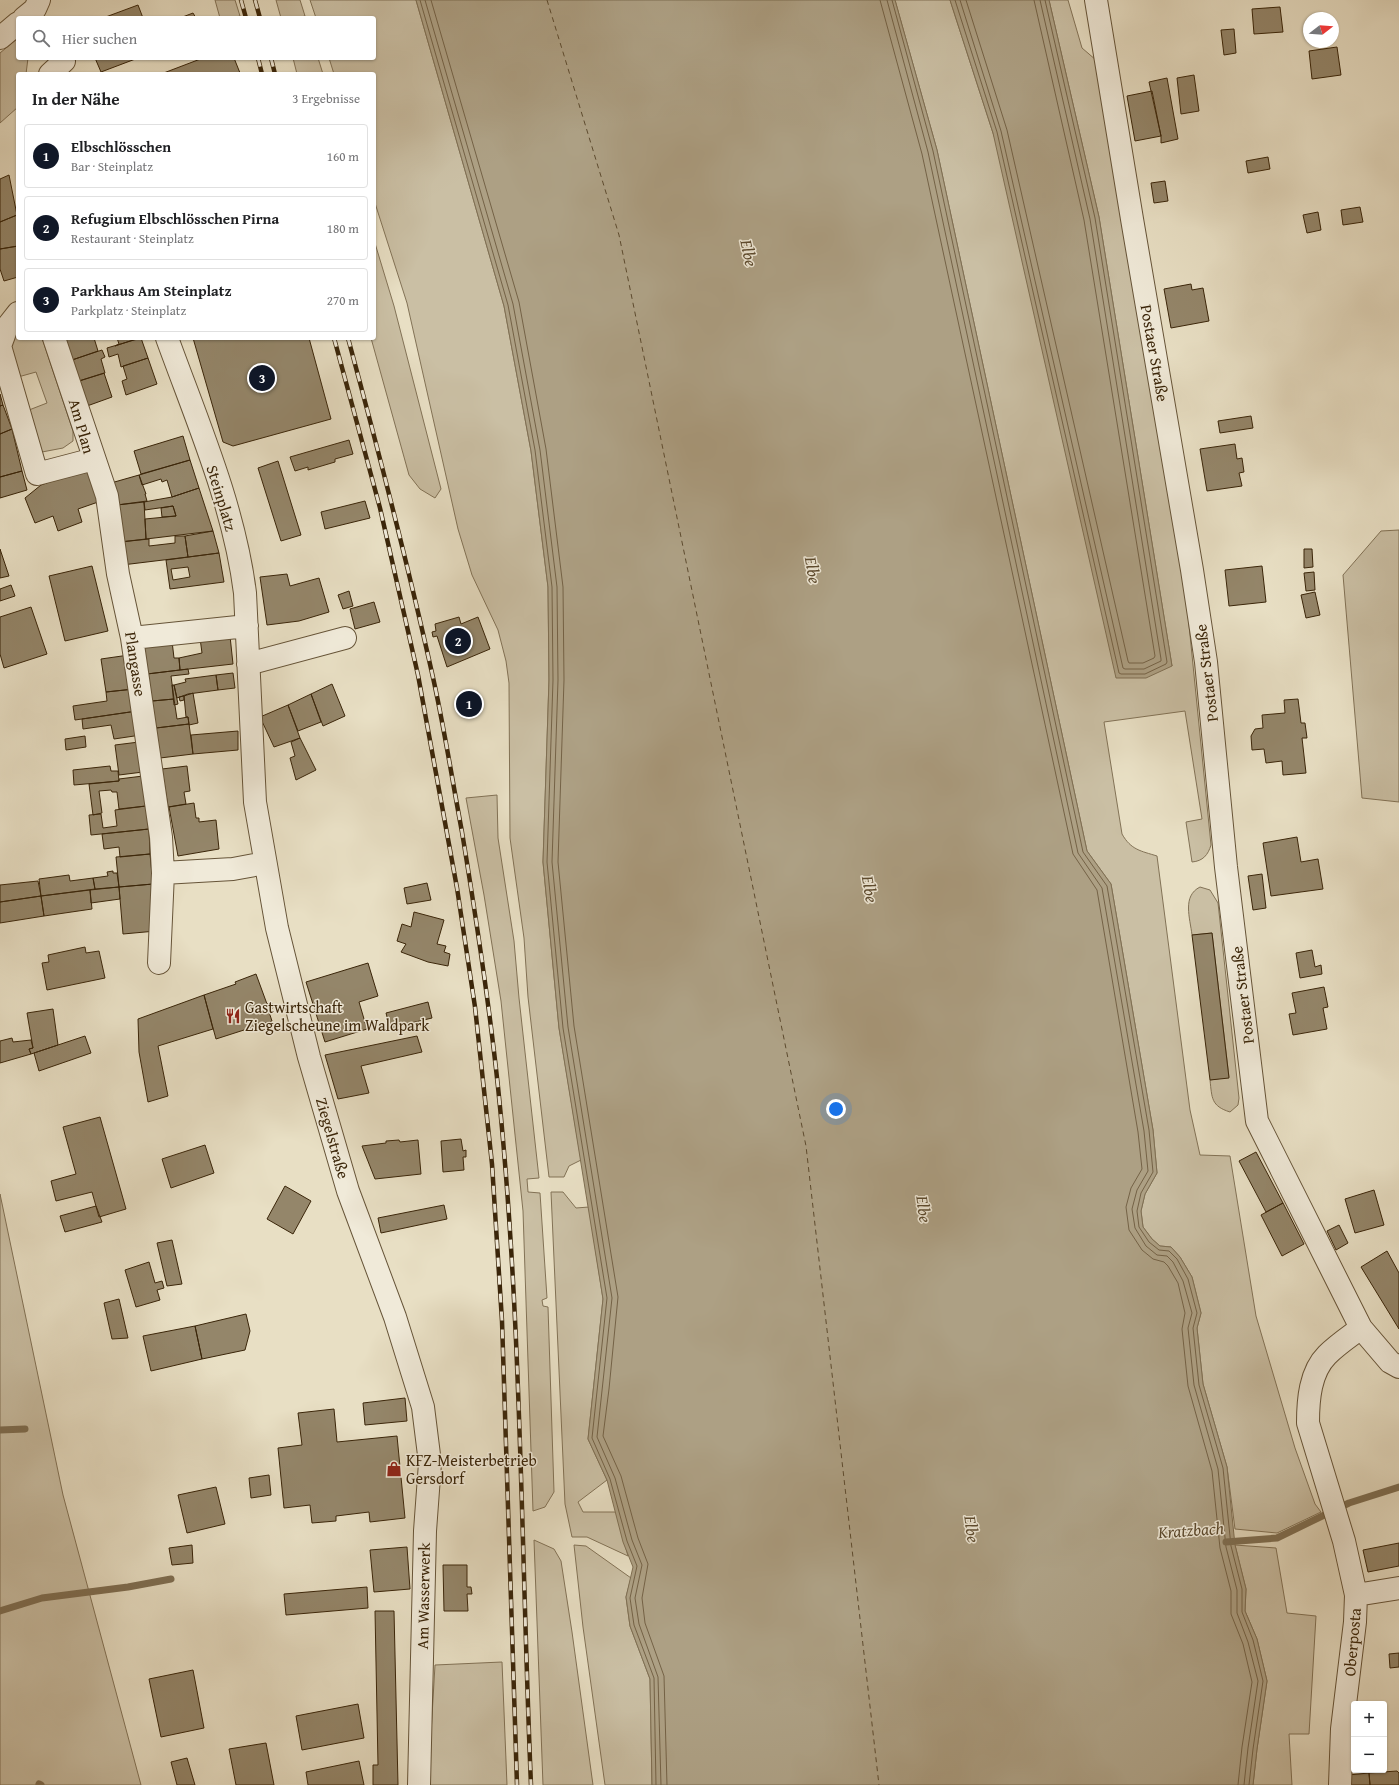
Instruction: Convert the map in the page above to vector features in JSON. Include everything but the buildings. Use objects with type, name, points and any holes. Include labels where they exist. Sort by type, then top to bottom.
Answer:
[{"type":"street","name":"Postaer Straße","points":[[1096,0],[1205,654],[1226,867],[1257,1121],[1361,1328],[1390,1362],[1399,1367]]},
{"type":"street","points":[[0,38],[16,25]]},
{"type":"street","name":"Am Plan","points":[[16,316],[7,327],[0,346],[37,474],[94,459],[55,340]]},
{"type":"street","name":"Steinplatz","points":[[167,340],[224,498],[242,569],[247,626],[255,802],[265,863]]},
{"type":"street","name":"Plangasse","points":[[94,459],[107,496],[118,574],[132,638],[161,838],[163,873],[159,963]]},
{"type":"street","points":[[132,638],[247,626]]},
{"type":"street","points":[[248,664],[345,638]]},
{"type":"street","points":[[163,873],[233,869],[265,863]]},
{"type":"street","name":"Ziegelstraße","points":[[265,863],[286,970],[348,1191],[395,1317],[423,1407]]},
{"type":"street","name":"Oberposta","points":[[1340,1785],[1342,1729],[1355,1622],[1356,1595],[1344,1541],[1308,1423],[1308,1403],[1312,1383],[1317,1370],[1326,1356],[1361,1328]]},
{"type":"street","name":"Am Wasserwerk","points":[[419,1785],[425,1531],[430,1463],[423,1407]]},
{"type":"street","name":"Oberposta","points":[[1356,1595],[1399,1588]]},
{"type":"shaded area","points":[[215,0],[235,0],[240,16],[219,16]]},
{"type":"shaded area","points":[[276,0],[300,0],[305,16],[280,16]]},
{"type":"shaded area","points":[[310,0],[416,0],[504,306],[531,451],[548,587],[549,680],[543,862],[559,1028],[581,1160],[569,1166],[564,1177],[549,1177],[528,997],[524,938],[510,838],[509,683],[506,661],[498,630],[472,575],[458,529],[407,303],[376,206],[376,72],[333,72],[330,60],[376,60],[376,16],[315,16]]},
{"type":"shaded area","points":[[895,0],[950,0],[993,133],[1172,666],[1099,217],[1049,0],[1068,0],[1082,48],[1096,60],[1186,595],[1211,845],[1207,855],[1202,859],[1192,862],[1186,822],[1202,819],[1185,711],[1104,722],[1122,834],[1133,847],[1157,856],[1190,1110],[1200,1155],[1230,1156],[1256,1316],[1295,1448],[1315,1504],[1321,1512],[1277,1533],[1235,1529],[1227,1467],[1203,1384],[1197,1328],[1201,1313],[1192,1277],[1180,1257],[1171,1247],[1160,1246],[1152,1239],[1143,1227],[1141,1211],[1145,1194],[1157,1173],[1153,1130],[1111,884],[1087,851],[937,150]]},
{"type":"shaded area","points":[[16,40],[16,60],[28,60],[26,72],[16,72],[16,109],[0,123],[0,53]]},
{"type":"shaded area","points":[[294,60],[319,60],[322,72],[296,72]]},
{"type":"shaded area","points":[[376,247],[394,306],[441,489],[435,498],[420,489],[409,475],[372,340],[376,340]]},
{"type":"shaded area","points":[[16,327],[16,340],[43,340],[73,431],[73,441],[63,448],[42,452],[29,410],[47,403],[36,372],[18,377],[8,341]]},
{"type":"shaded area","points":[[1399,530],[1399,802],[1362,798],[1343,575],[1381,531]]},
{"type":"shaded area","points":[[497,795],[498,838],[514,941],[539,1178],[527,1179],[528,1192],[540,1193],[547,1298],[542,1300],[543,1306],[548,1307],[554,1492],[545,1507],[533,1511],[523,1211],[501,1001],[484,895],[466,798]]},
{"type":"shaded area","points":[[1200,887],[1210,890],[1218,903],[1239,1098],[1238,1105],[1230,1112],[1224,1110],[1216,1104],[1211,1092],[1210,1080],[1229,1077],[1212,933],[1192,935],[1190,922],[1188,908],[1189,902],[1194,891]]},
{"type":"shaded area","points":[[551,1192],[563,1192],[576,1208],[589,1207],[603,1299],[588,1439],[607,1480],[578,1502],[583,1512],[616,1512],[628,1556],[587,1537],[572,1537],[565,1504]]},
{"type":"shaded area","points":[[0,1194],[63,1495],[141,1785],[0,1785]]},
{"type":"shaded area","points":[[534,1540],[554,1549],[561,1561],[593,1785],[543,1785]]},
{"type":"shaded area","points":[[574,1545],[586,1546],[631,1578],[626,1597],[630,1626],[650,1679],[652,1785],[605,1785],[583,1627]]},
{"type":"shaded area","points":[[1235,1545],[1276,1548],[1287,1613],[1316,1616],[1309,1734],[1289,1734],[1292,1785],[1253,1785],[1267,1681],[1257,1639],[1245,1611],[1246,1589]]},
{"type":"shaded area","points":[[502,1662],[507,1785],[428,1785],[435,1665]]},
{"type":"water","name":"Elbe","points":[[416,0],[895,0],[937,150],[1087,851],[1111,884],[1153,1130],[1157,1173],[1145,1194],[1141,1211],[1143,1227],[1152,1239],[1160,1246],[1171,1247],[1180,1257],[1192,1277],[1201,1313],[1197,1328],[1203,1384],[1227,1467],[1235,1545],[1246,1589],[1245,1611],[1257,1639],[1267,1681],[1253,1785],[652,1785],[650,1679],[630,1626],[626,1597],[633,1567],[623,1542],[607,1480],[588,1439],[603,1299],[559,1028],[543,862],[549,680],[548,587],[531,451],[504,306]]},
{"type":"water","points":[[950,0],[1049,0],[1099,217],[1172,666],[1146,678],[1116,678],[993,133]]},
{"type":"waterway","points":[[0,1430],[25,1429]]},
{"type":"waterway","name":"Kratzbach","points":[[1226,1542],[1277,1538],[1349,1503],[1399,1487]]},
{"type":"waterway","points":[[0,1611],[42,1598],[128,1587],[171,1579]]},
{"type":"ferry route","points":[[547,0],[619,235],[806,1146],[879,1785]]},
{"type":"railway","points":[[241,0],[245,16]]},
{"type":"railway","points":[[255,0],[259,16]]},
{"type":"railway","points":[[258,60],[262,72]]},
{"type":"railway","points":[[272,60],[274,72]]},
{"type":"railway","points":[[335,340],[380,508],[418,675],[457,888],[475,1007],[492,1164],[502,1321],[517,1785]]},
{"type":"railway","points":[[349,340],[402,547],[436,693],[462,832],[491,1023],[506,1174],[512,1261],[520,1436],[531,1785]]},
{"type":"place","name":"Parkhaus Am Steinplatz","points":[[262,378]]},
{"type":"place","name":"Refugium Elbschlösschen Pirna","points":[[458,641]]},
{"type":"place","name":"Elbschlösschen","points":[[469,704]]},
{"type":"place","name":"Gastwirtschaft Ziegelscheune im Waldpark","points":[[233,1016]]},
{"type":"place","name":"KFZ-Meisterbetrieb Gersdorf","points":[[394,1469]]}]
